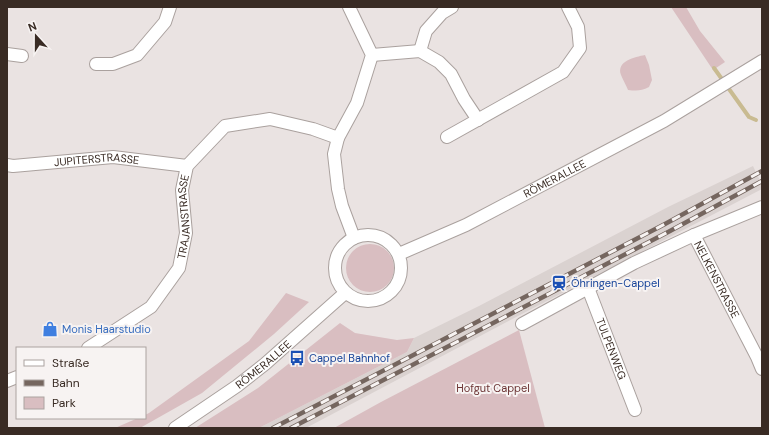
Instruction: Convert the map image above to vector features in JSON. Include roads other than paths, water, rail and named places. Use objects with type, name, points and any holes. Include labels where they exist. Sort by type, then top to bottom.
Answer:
[{"type":"street","points":[[96,64],[113,64],[136,55],[165,22],[170,7]]},
{"type":"street","points":[[349,7],[372,55],[357,103],[338,138],[334,154],[338,189],[342,206],[354,238]]},
{"type":"street","points":[[420,51],[426,31],[442,13],[452,7]]},
{"type":"street","points":[[447,137],[563,72],[580,48],[578,27],[568,7]]},
{"type":"street","points":[[372,55],[420,51],[439,62],[451,74],[464,99],[478,120]]},
{"type":"street","points":[[7,54],[22,56]]},
{"type":"street","name":"RÖMERALLEE","points":[[399,254],[466,225],[664,121],[762,61]]},
{"type":"street","name":"TRAJANSTRASSE","points":[[90,347],[151,307],[179,268],[186,233],[182,190],[187,166],[225,126],[270,119],[313,129],[338,138]]},
{"type":"street","name":"JUPITERSTRASSE","points":[[7,165],[13,166],[113,158],[187,166]]},
{"type":"street","name":"NELKENSTRASSE","points":[[762,207],[694,235],[762,368]]},
{"type":"street","points":[[371,234],[388,240],[399,254],[402,266],[400,278],[394,289],[384,297],[364,301],[354,298],[345,292],[336,277],[336,258],[340,250],[346,243],[362,235],[371,234]]},
{"type":"street","points":[[522,324],[634,263],[694,235]]},
{"type":"street","name":"TULPENWEG","points":[[588,288],[635,410]]},
{"type":"street","name":"RÖMERALLEE","points":[[175,428],[237,386],[265,364],[345,292]]},
{"type":"waterway","points":[[714,68],[749,117],[756,120]]},
{"type":"railway","points":[[273,428],[665,224],[762,171]]},
{"type":"railway","points":[[291,428],[670,231],[762,181]]},
{"type":"place","name":"Öhringen-Cappel","points":[[559,283]]},
{"type":"place","name":"Monis Haarstudio","points":[[50,329]]},
{"type":"place","name":"Cappel Bahnhof","points":[[297,358]]},
{"type":"park label","name":"Hofgut Cappel","points":[[493,388]]}]
